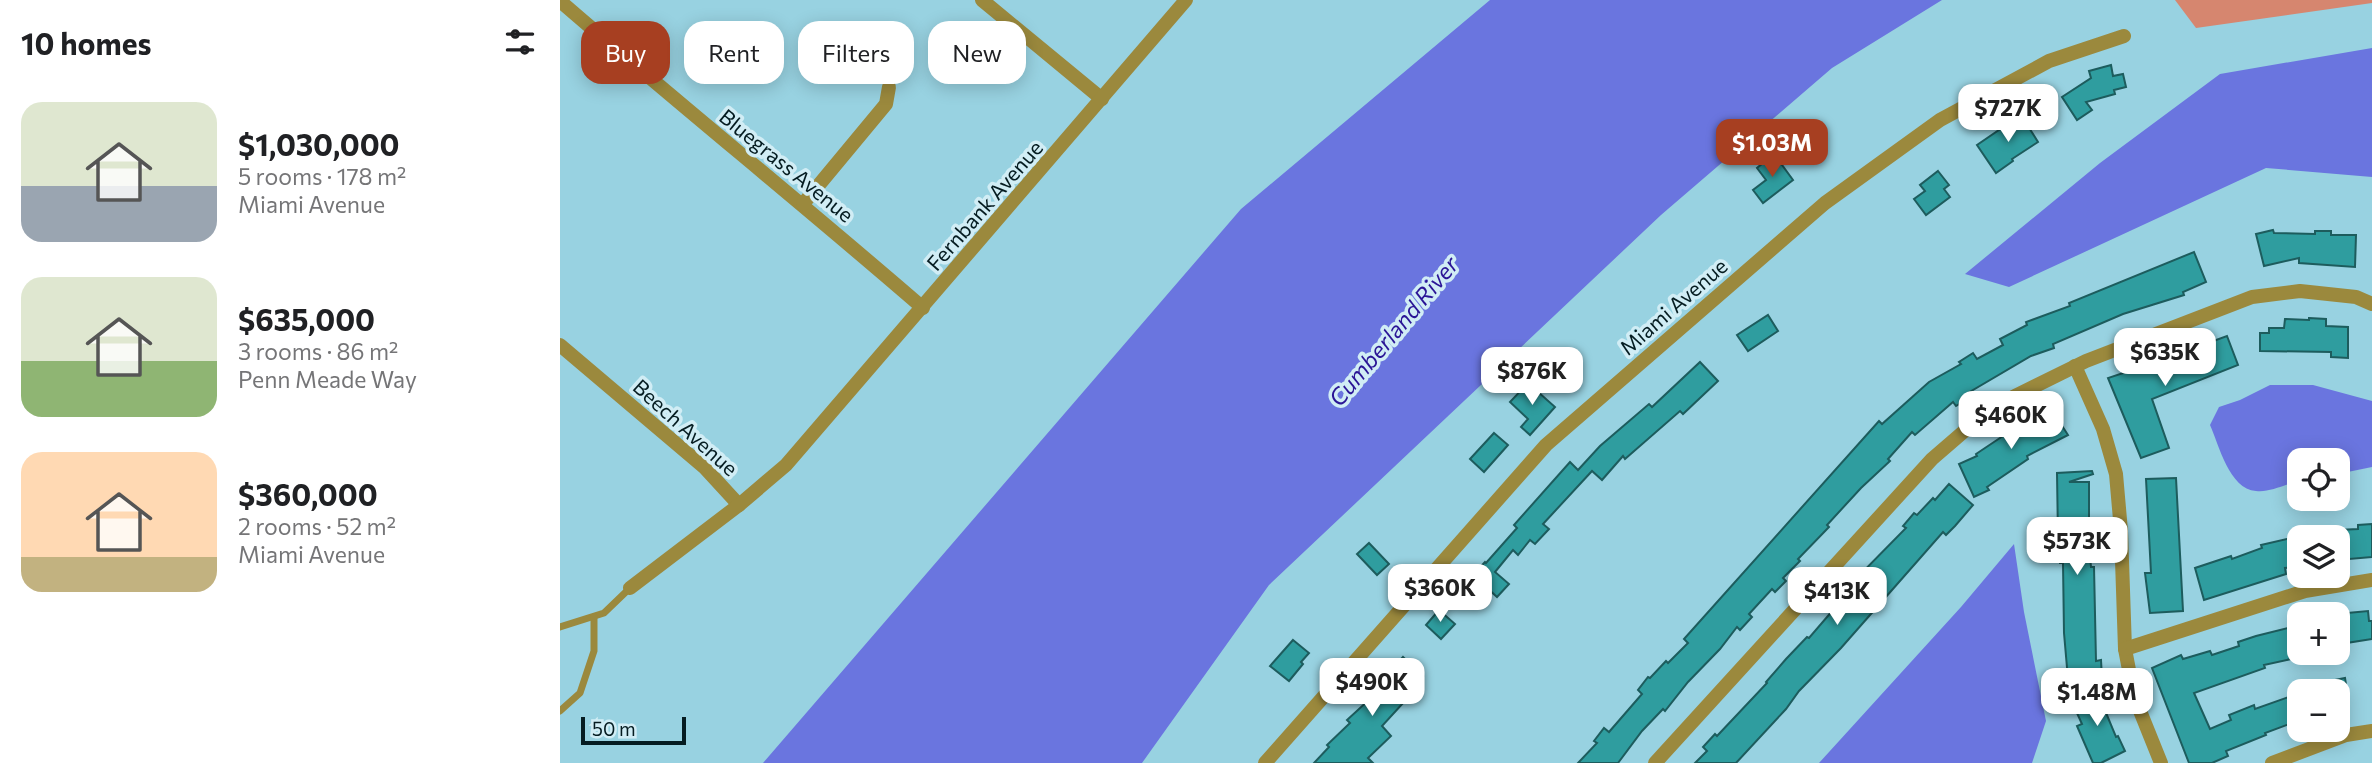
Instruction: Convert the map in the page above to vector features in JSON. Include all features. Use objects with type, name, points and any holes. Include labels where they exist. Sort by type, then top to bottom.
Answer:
[{"type":"street","points":[[982,0],[1102,99]]},
{"type":"street","name":"Fernbank Avenue","points":[[811,436],[1186,0]]},
{"type":"street","name":"Bluegrass Avenue","points":[[560,1],[923,308]]},
{"type":"street","name":"Miami Avenue","points":[[1265,763],[1546,445],[1825,203],[1940,120],[2049,61],[2124,36]]},
{"type":"street","points":[[803,204],[886,104],[888,87]]},
{"type":"street","points":[[1655,763],[1932,459],[1976,421],[2015,396],[2075,366],[2252,297],[2300,291],[2356,297],[2372,304]]},
{"type":"street","name":"Beech Avenue","points":[[560,345],[705,468],[740,505],[786,465],[811,436]]},
{"type":"street","points":[[2075,366],[2103,429],[2116,474],[2125,649],[2134,696],[2161,763]]},
{"type":"street","points":[[630,588],[740,505]]},
{"type":"street","points":[[2125,649],[2305,591],[2372,580]]},
{"type":"street","points":[[2272,763],[2346,735],[2372,731]]},
{"type":"lane","points":[[560,627],[604,613],[630,588]]},
{"type":"lane","points":[[560,712],[580,692],[594,651],[594,617]]},
{"type":"shaded area","points":[[2175,0],[2372,0],[2372,3],[2196,28]]},
{"type":"water","name":"Cumberland River","points":[[1490,0],[1942,0],[1832,68],[1661,215],[1269,585],[1142,763],[763,763],[1241,209]]},
{"type":"water","points":[[2372,48],[2372,177],[2266,168],[2009,287],[1965,274],[2100,163],[2220,74]]},
{"type":"water","points":[[2270,385],[2313,385],[2372,401],[2372,467],[2350,472],[2350,448],[2287,448],[2287,485],[2261,491],[2247,488],[2239,483],[2226,465],[2210,425],[2219,407]]},
{"type":"water","points":[[2014,544],[2024,612],[2046,721],[2032,763],[1819,763],[1961,607]]},
{"type":"building","points":[[2111,65],[2113,76],[2123,74],[2126,87],[2114,90],[2115,94],[2086,102],[2092,110],[2077,120],[2062,97],[2091,78],[2089,71]]},
{"type":"building","points":[[2021,115],[2038,142],[1996,173],[1977,145]]},
{"type":"building","points":[[1774,154],[1793,180],[1763,203],[1753,190],[1766,180],[1757,168]]},
{"type":"building","points":[[1938,171],[1949,185],[1944,189],[1950,197],[1926,215],[1914,199],[1925,191],[1920,185]]},
{"type":"building","points":[[2273,230],[2274,233],[2315,234],[2315,231],[2331,231],[2331,235],[2356,235],[2355,267],[2299,263],[2299,258],[2264,266],[2256,234]]},
{"type":"building","points":[[2194,252],[2206,282],[2183,292],[2184,295],[2123,314],[2053,344],[2054,348],[2031,356],[1968,393],[1971,397],[1956,406],[1953,402],[1915,435],[1912,432],[1888,459],[1890,461],[1861,488],[1798,559],[1800,561],[1783,578],[1786,581],[1775,592],[1772,589],[1749,614],[1752,617],[1740,630],[1737,627],[1665,711],[1663,709],[1642,731],[1618,763],[1578,763],[1597,743],[1594,741],[1604,728],[1609,732],[1642,694],[1638,690],[1648,677],[1666,661],[1668,663],[1688,643],[1684,639],[1879,421],[1882,424],[1929,382],[1961,364],[1959,362],[1973,353],[1977,359],[2003,345],[2000,339],[2027,325],[2026,322],[2070,306],[2069,303]]},
{"type":"building","points":[[1768,315],[1778,331],[1748,351],[1737,335]]},
{"type":"building","points":[[2285,319],[2326,319],[2326,326],[2348,327],[2348,358],[2331,357],[2331,352],[2260,351],[2260,333],[2269,333],[2269,328],[2284,328]]},
{"type":"building","points":[[2227,336],[2238,365],[2152,399],[2169,448],[2141,458],[2108,378]]},
{"type":"building","points":[[1700,362],[1718,381],[1683,414],[1680,411],[1625,459],[1623,456],[1602,480],[1592,471],[1543,524],[1549,529],[1535,544],[1530,540],[1518,555],[1513,550],[1495,572],[1509,584],[1497,597],[1473,575],[1517,528],[1514,525],[1570,462],[1578,470],[1600,446],[1649,404],[1652,407]]},
{"type":"building","points":[[1528,383],[1555,407],[1530,435],[1521,427],[1528,419],[1510,402]]},
{"type":"building","points":[[2050,407],[2068,435],[2027,456],[2028,459],[1987,487],[1989,490],[1974,497],[1959,464],[1977,456],[1976,454],[2009,432],[2037,418],[2035,416]]},
{"type":"building","points":[[1494,433],[1508,445],[1484,472],[1470,459]]},
{"type":"building","points":[[2092,471],[2093,474],[2069,482],[2089,482],[2089,545],[2091,567],[2094,567],[2096,661],[2101,660],[2102,678],[2068,679],[2063,563],[2060,563],[2058,538],[2057,473]]},
{"type":"building","points":[[2176,478],[2183,611],[2150,613],[2145,573],[2151,573],[2146,479]]},
{"type":"building","points":[[1949,484],[1973,505],[1955,526],[1946,535],[1943,532],[1736,763],[1695,763],[1707,751],[1703,747],[1715,734],[1717,736],[1786,659],[1809,638],[1846,595],[1843,592],[1906,528],[1903,526],[1914,513],[1917,515]]},
{"type":"building","points":[[2372,524],[2372,557],[2350,559],[2350,529],[2358,529],[2358,525]]},
{"type":"building","points":[[2287,539],[2286,574],[2204,600],[2195,568],[2231,556],[2232,559],[2262,548],[2261,545]]},
{"type":"building","points":[[1369,543],[1389,564],[1377,575],[1357,554]]},
{"type":"building","points":[[1439,610],[1455,624],[1441,639],[1426,625]]},
{"type":"building","points":[[2368,611],[2369,621],[2372,621],[2372,639],[2350,642],[2350,613]]},
{"type":"building","points":[[2287,628],[2287,660],[2264,665],[2265,668],[2194,693],[2210,729],[2231,720],[2229,715],[2254,705],[2255,709],[2287,698],[2287,725],[2226,751],[2228,756],[2212,763],[2189,763],[2152,668],[2181,655],[2183,659],[2210,651],[2212,655],[2239,646],[2238,642]]},
{"type":"building","points":[[1293,640],[1309,653],[1289,681],[1270,666]]},
{"type":"building","points":[[1403,657],[1423,676],[1401,699],[1404,702],[1382,726],[1391,736],[1368,758],[1373,763],[1314,763],[1329,747],[1327,745],[1350,723],[1347,720],[1371,698],[1368,695]]},
{"type":"building","points":[[2101,690],[2107,707],[2104,708],[2125,751],[2101,763],[2093,763],[2077,726],[2082,724],[2072,702]]}]
